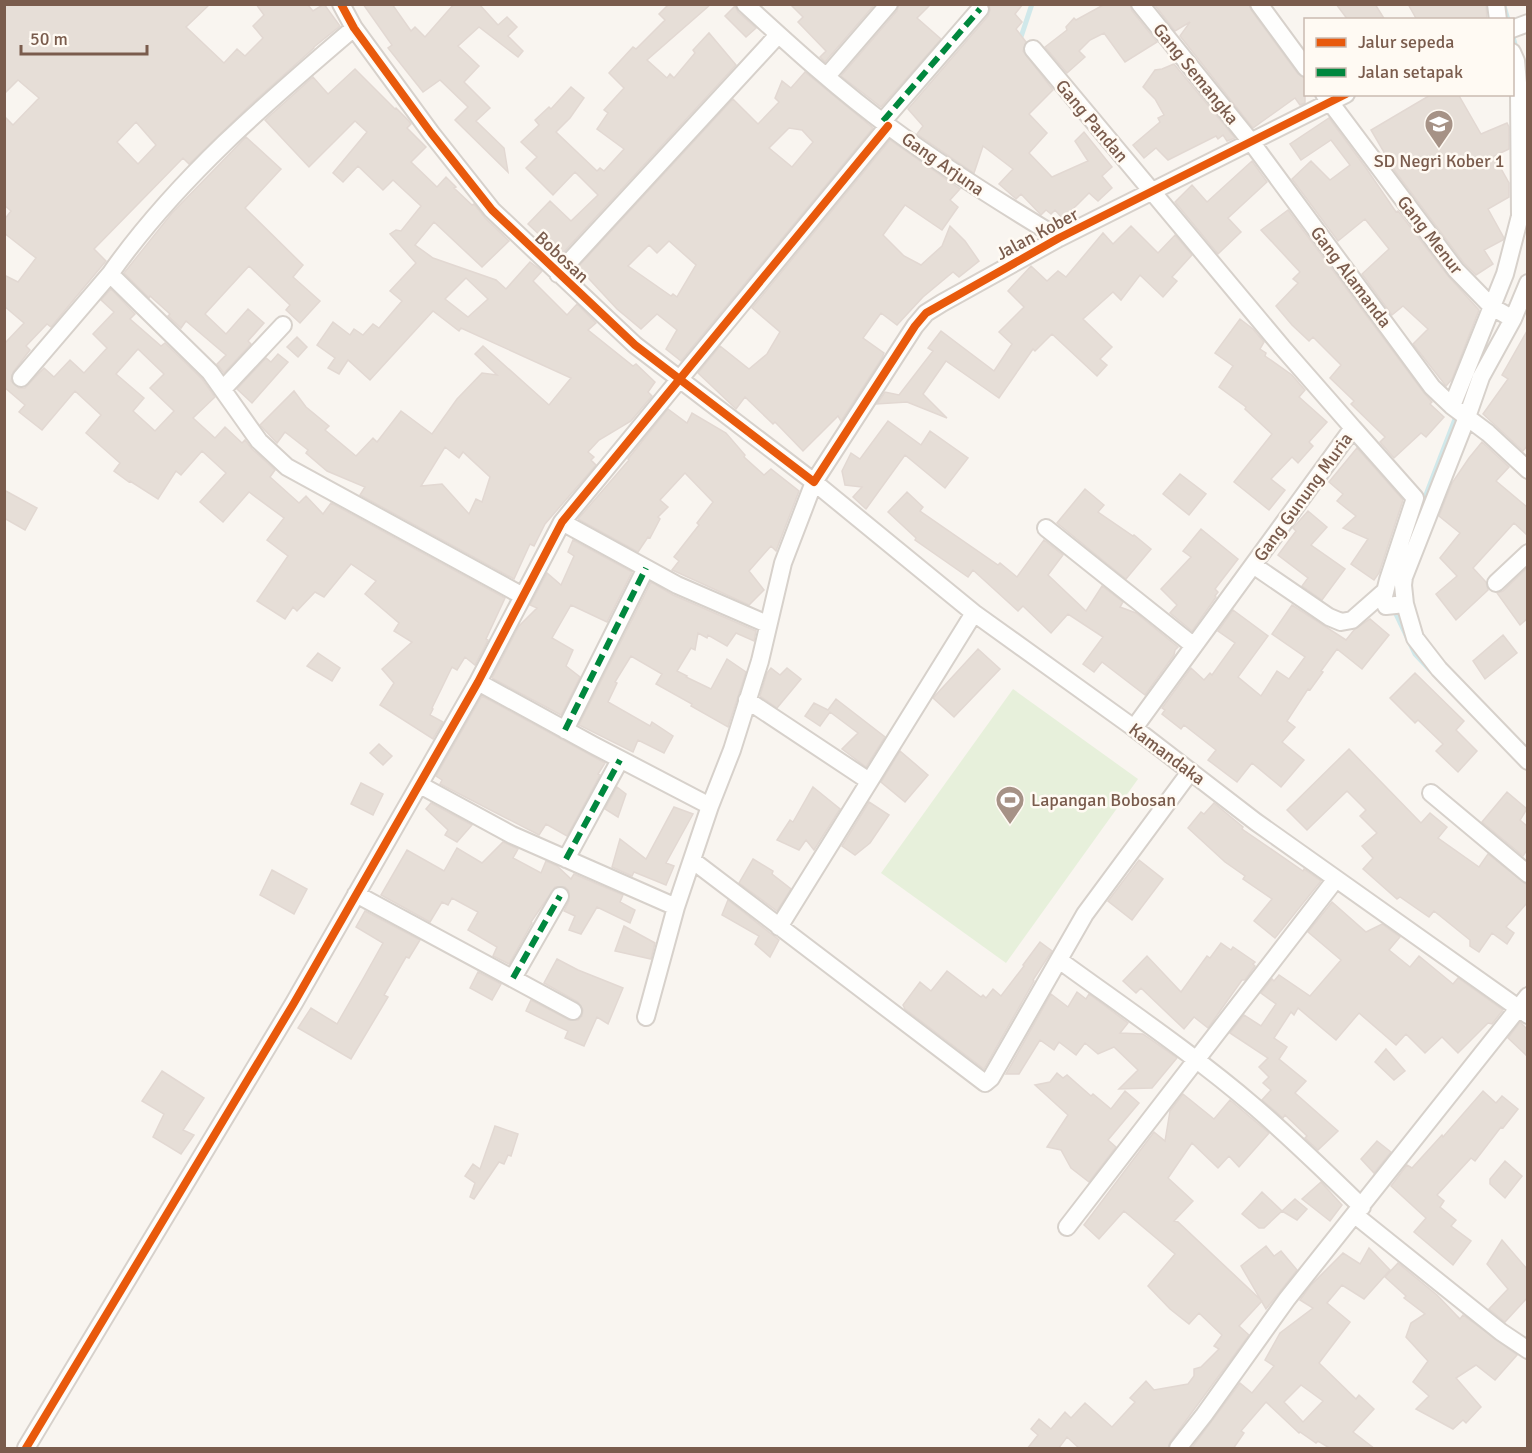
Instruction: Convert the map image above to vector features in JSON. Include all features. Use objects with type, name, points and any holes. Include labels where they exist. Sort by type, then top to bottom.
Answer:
[{"type":"street","name":"Bobosan","points":[[341,4],[354,28],[431,134],[492,210],[635,345],[814,482]]},
{"type":"street","name":"Gang Arjuna","points":[[745,4],[886,124],[975,187],[1059,238]]},
{"type":"street","points":[[827,76],[889,4]]},
{"type":"street","name":"Gang Semangka","points":[[1140,4],[1252,143]]},
{"type":"street","points":[[1260,4],[1304,67]]},
{"type":"street","points":[[26,1449],[357,894],[478,682],[562,522],[681,380],[980,9]]},
{"type":"street","points":[[21,378],[171,198],[280,91],[354,28]]},
{"type":"street","points":[[558,274],[778,34]]},
{"type":"street","name":"Gang Pandan","points":[[1033,49],[1153,193]]},
{"type":"street","points":[[1459,411],[1481,377],[1500,312],[1505,274],[1520,216],[1519,94],[1514,56]]},
{"type":"street","name":"Jalan Kober","points":[[646,1017],[676,907],[710,806],[732,750],[760,661],[783,563],[814,482],[915,326],[926,313],[1059,238],[1252,143],[1327,98]]},
{"type":"street","name":"Gang Menur","points":[[1327,98],[1456,270],[1500,312]]},
{"type":"street","name":"Gang Alamanda","points":[[1252,143],[1432,387],[1527,470]]},
{"type":"street","name":"Gang Gunung Muria","points":[[1134,728],[1353,428],[1153,193]]},
{"type":"street","points":[[110,274],[210,372],[263,445],[287,467],[523,596]]},
{"type":"street","points":[[1253,565],[1329,617],[1341,622],[1352,620],[1395,601],[1459,411],[1500,312],[1527,283]]},
{"type":"street","points":[[223,389],[283,325]]},
{"type":"street","points":[[1353,428],[1415,498],[1395,601],[1415,638],[1439,669],[1527,761]]},
{"type":"street","name":"Kamandaka","points":[[814,482],[974,612],[1134,728],[1256,822],[1524,1006]]},
{"type":"street","points":[[562,522],[677,585],[767,624]]},
{"type":"street","points":[[1046,528],[1194,646]]},
{"type":"street","points":[[1497,583],[1527,553]]},
{"type":"street","points":[[566,730],[646,567]]},
{"type":"street","points":[[779,927],[974,612]]},
{"type":"street","points":[[478,682],[710,806]]},
{"type":"street","points":[[747,700],[869,781]]},
{"type":"street","points":[[566,859],[620,759]]},
{"type":"street","points":[[692,860],[984,1083],[991,1078],[1085,914],[1190,772]]},
{"type":"street","points":[[420,785],[512,835],[676,907]]},
{"type":"street","points":[[1431,793],[1527,874]]},
{"type":"street","points":[[1067,1227],[1336,879]]},
{"type":"street","points":[[357,894],[573,1011]]},
{"type":"street","points":[[513,978],[560,896]]},
{"type":"street","points":[[1059,960],[1197,1060],[1267,1117],[1358,1211],[1502,1332],[1527,1350]]},
{"type":"street","points":[[1178,1449],[1287,1299],[1524,1006]]},
{"type":"green space","name":"Lapangan Bobosan","points":[[1013,689],[1138,779],[1006,963],[881,873]]},
{"type":"building","points":[[4,4],[210,4],[186,27],[224,63],[237,49],[245,56],[263,38],[253,26],[264,15],[256,4],[307,4],[313,11],[324,4],[340,26],[249,106],[189,164],[183,158],[94,249],[106,261],[51,327],[47,324],[26,346],[30,350],[13,372],[11,381],[19,388],[25,388],[44,368],[54,377],[70,360],[84,373],[107,348],[93,334],[114,312],[101,300],[111,289],[135,314],[130,319],[161,346],[165,343],[202,379],[215,397],[193,418],[215,438],[225,427],[242,443],[245,440],[275,470],[270,477],[299,503],[306,496],[323,514],[331,503],[505,598],[475,665],[465,657],[457,670],[452,667],[430,715],[443,722],[433,739],[380,705],[394,683],[382,669],[412,642],[394,631],[399,623],[365,594],[376,581],[351,564],[324,597],[315,592],[297,611],[293,607],[285,619],[257,601],[288,556],[267,540],[284,518],[249,492],[223,522],[200,502],[226,473],[202,451],[181,475],[176,471],[158,499],[114,471],[120,463],[86,433],[101,415],[75,391],[42,430],[19,412],[25,405],[4,387],[4,344],[24,323],[4,306],[4,275],[18,282],[36,258],[4,233],[4,220],[11,211],[4,205],[4,116],[13,125],[39,98],[18,80],[4,94]],"holes":[[[136,122],[156,145],[138,164],[117,142]],[[138,349],[164,374],[150,388],[174,411],[155,431],[133,411],[144,398],[116,374]]]},
{"type":"building","points":[[363,4],[392,4],[411,31],[415,27],[425,37],[454,4],[479,4],[498,25],[507,17],[517,27],[508,36],[523,51],[518,57],[479,27],[458,46],[479,66],[464,82],[490,108],[476,121],[504,148],[508,172],[455,120],[468,107],[440,80],[423,92],[388,48],[392,45]]},
{"type":"building","points":[[669,4],[711,4],[647,60],[667,78],[670,74],[674,78],[695,53],[693,50],[709,33],[736,65],[561,255],[528,224],[550,201],[571,221],[598,195],[575,172],[553,195],[526,168],[537,157],[521,142],[539,125],[535,120],[549,107],[551,109],[571,87],[584,98],[570,118],[556,132],[597,171],[600,168],[604,171],[624,149],[597,129],[608,113],[604,110],[624,88],[609,73],[633,47],[636,49],[665,20],[659,14]]},
{"type":"building","points":[[790,4],[875,4],[825,62],[820,57],[826,51],[798,22],[803,17]]},
{"type":"building","points":[[899,4],[931,4],[917,18],[941,39],[881,107],[841,76],[897,11]]},
{"type":"building","points":[[989,4],[1023,4],[1015,14],[1022,22],[1016,29],[1026,42],[1023,51],[1053,90],[1029,114],[1047,133],[1029,153],[1052,177],[1088,161],[1075,141],[1084,132],[1112,167],[1102,176],[1112,188],[1098,201],[1089,193],[1063,219],[1055,210],[1051,214],[1046,210],[1041,215],[1021,194],[1016,199],[999,184],[1013,169],[983,146],[974,173],[917,134],[923,126],[908,109],[988,16]]},
{"type":"building","points":[[1105,4],[1130,4],[1132,11],[1157,42],[1125,62],[1104,33],[1090,40],[1079,51],[1085,57],[1067,73],[1045,47],[1067,30],[1066,27],[1074,18],[1076,20]]},
{"type":"building","points":[[1154,4],[1249,4],[1251,10],[1298,74],[1304,77],[1305,103],[1300,105],[1295,98],[1253,128],[1180,36],[1190,22],[1175,31]]},
{"type":"building","points":[[1336,4],[1375,4],[1384,18],[1346,18]]},
{"type":"building","points":[[1408,4],[1486,4],[1487,18],[1416,18]]},
{"type":"building","points":[[735,6],[738,12],[756,28],[746,37],[725,16]]},
{"type":"building","points":[[1174,64],[1235,138],[1227,141],[1223,135],[1218,139],[1216,136],[1168,160],[1156,148],[1144,158],[1133,145],[1160,122],[1158,118],[1164,115],[1155,99],[1143,87],[1155,70]]},
{"type":"building","points":[[355,69],[408,120],[411,124],[407,128],[426,147],[411,162],[437,187],[446,177],[456,187],[454,188],[472,205],[474,204],[509,241],[482,267],[434,222],[415,245],[433,258],[496,280],[506,289],[530,262],[542,271],[533,281],[567,315],[577,304],[596,323],[588,330],[633,366],[636,364],[655,382],[648,392],[652,396],[631,421],[599,440],[588,452],[594,457],[591,460],[596,465],[545,524],[534,546],[530,544],[514,579],[360,495],[365,487],[327,471],[306,453],[308,450],[285,432],[277,443],[260,425],[294,391],[306,407],[329,426],[325,430],[356,456],[373,438],[377,442],[401,411],[432,434],[457,399],[482,373],[497,375],[475,354],[483,346],[549,405],[571,378],[461,328],[459,331],[433,311],[370,380],[348,360],[339,374],[328,368],[335,358],[317,345],[333,322],[350,335],[354,329],[363,335],[373,324],[379,328],[402,301],[390,291],[416,263],[390,234],[396,230],[401,231],[421,206],[393,180],[383,190],[358,166],[343,182],[333,173],[367,132],[355,121],[309,167],[265,120],[313,77],[328,94]],"holes":[[[466,278],[488,299],[468,317],[445,299]],[[445,447],[459,458],[463,452],[490,477],[482,502],[476,499],[469,514],[442,484],[421,486]]]},
{"type":"building","points":[[805,72],[873,128],[681,361],[666,349],[677,330],[657,314],[641,329],[617,309],[578,267],[733,99],[758,124],[779,102],[775,98],[782,81],[791,88]],"holes":[[[789,128],[802,130],[813,142],[792,167],[769,148]],[[669,241],[696,265],[677,297],[673,294],[671,296],[628,266],[649,245],[657,253]]]},
{"type":"building","points":[[1429,96],[1459,96],[1481,134],[1507,123],[1509,149],[1494,156],[1509,183],[1509,197],[1488,209],[1504,238],[1484,250],[1493,264],[1476,275],[1464,263],[1395,171],[1371,130]]},
{"type":"building","points":[[1329,118],[1396,212],[1398,211],[1448,276],[1479,310],[1452,379],[1446,386],[1413,344],[1428,329],[1403,306],[1392,315],[1362,274],[1389,249],[1365,219],[1338,241],[1292,179],[1311,161],[1330,180],[1350,165],[1331,140],[1301,160],[1290,144]]},
{"type":"building","points":[[246,137],[281,169],[245,208],[303,265],[293,277],[320,301],[300,323],[286,310],[290,305],[249,266],[205,314],[226,334],[248,309],[264,323],[248,341],[251,344],[224,373],[217,364],[226,355],[186,321],[181,328],[168,316],[170,314],[150,296],[149,298],[124,273],[172,213]]},
{"type":"building","points":[[890,140],[960,189],[950,200],[958,207],[942,230],[905,205],[883,235],[904,256],[921,265],[942,246],[950,226],[965,241],[979,261],[959,277],[953,272],[923,297],[897,325],[881,313],[863,338],[884,353],[882,358],[841,421],[838,416],[803,451],[775,422],[773,424],[745,397],[736,409],[698,373],[720,346],[749,369],[767,354],[780,332],[752,308]]},
{"type":"building","points":[[1252,161],[1267,182],[1228,218],[1241,232],[1218,254],[1175,202],[1192,185],[1207,202]]},
{"type":"building","points":[[1288,210],[1432,402],[1430,404],[1444,417],[1426,437],[1421,433],[1394,458],[1380,442],[1385,437],[1351,404],[1354,401],[1330,378],[1341,365],[1313,337],[1309,341],[1276,306],[1298,283],[1293,279],[1300,272],[1261,230]]},
{"type":"building","points":[[1131,226],[1158,253],[1175,235],[1192,255],[1172,277],[1177,281],[1163,297],[1140,275],[1121,300],[1113,292],[1083,319],[1112,347],[1100,359],[1107,365],[1097,376],[1052,334],[1035,351],[1033,349],[999,398],[946,361],[923,394],[947,418],[907,402],[877,404],[885,392],[899,395],[933,351],[928,348],[941,331],[994,371],[1012,344],[999,332],[1024,307],[1008,291],[1031,266],[1047,281],[1058,271],[1066,277],[1103,233],[1113,244]]},
{"type":"building","points":[[1240,319],[1264,342],[1260,349],[1266,353],[1265,356],[1292,375],[1305,390],[1299,397],[1327,422],[1309,442],[1313,446],[1298,463],[1292,457],[1271,479],[1285,490],[1269,510],[1234,482],[1272,434],[1245,409],[1246,407],[1219,387],[1233,366],[1215,353]]},
{"type":"building","points":[[1527,331],[1527,446],[1523,451],[1483,414],[1508,379],[1502,375]]},
{"type":"building","points":[[297,337],[307,347],[298,357],[287,347]]},
{"type":"building","points":[[278,354],[288,362],[252,403],[237,389],[266,358],[271,362]]},
{"type":"building","points":[[668,409],[687,423],[692,413],[726,433],[745,455],[744,457],[764,475],[771,469],[799,491],[776,551],[771,546],[749,571],[764,590],[749,605],[672,570],[679,561],[674,557],[699,525],[697,523],[713,502],[685,473],[660,500],[668,507],[658,517],[660,519],[650,538],[648,537],[638,552],[578,519],[629,460]]},
{"type":"building","points":[[888,421],[921,445],[930,431],[968,458],[945,488],[905,455],[866,509],[853,497],[862,487],[845,485],[842,471],[851,453],[860,459]]},
{"type":"building","points":[[1482,442],[1509,467],[1496,481],[1527,507],[1527,535],[1514,523],[1473,568],[1486,582],[1488,590],[1456,620],[1436,594],[1457,576],[1440,558],[1460,533],[1439,516],[1452,483]]},
{"type":"building","points":[[1357,448],[1403,500],[1379,573],[1374,580],[1351,564],[1368,539],[1343,528],[1356,516],[1337,501],[1343,494],[1329,482]]},
{"type":"building","points":[[1180,474],[1206,494],[1189,515],[1163,494]]},
{"type":"building","points":[[1085,489],[1104,505],[1098,512],[1151,549],[1126,579],[1057,523]]},
{"type":"building","points":[[4,490],[37,508],[25,530],[4,518]]},
{"type":"building","points":[[907,492],[923,507],[920,511],[998,565],[1000,563],[1017,577],[1044,540],[1063,555],[1048,575],[1086,611],[1102,586],[1123,602],[1120,607],[1136,613],[1178,647],[1174,655],[1145,695],[1102,662],[1094,672],[1083,664],[1103,637],[1068,614],[1051,633],[1023,606],[1018,611],[973,570],[968,577],[915,540],[916,538],[888,512]]},
{"type":"building","points":[[1308,511],[1327,527],[1311,545],[1345,569],[1322,600],[1302,586],[1308,578],[1278,555],[1296,531],[1293,528]]},
{"type":"building","points":[[1201,529],[1238,559],[1215,589],[1218,592],[1216,597],[1192,631],[1170,613],[1177,605],[1161,589],[1191,557],[1183,551]]},
{"type":"building","points":[[573,540],[632,572],[607,622],[571,605],[552,638],[573,650],[566,666],[580,677],[561,715],[492,678],[519,626],[537,608],[530,605],[547,573],[561,585],[574,556],[568,552]]},
{"type":"building","points":[[1527,568],[1527,619],[1520,625],[1497,593],[1503,591]]},
{"type":"building","points":[[651,582],[673,595],[756,631],[754,641],[736,633],[727,646],[708,635],[707,638],[698,633],[695,650],[691,648],[677,671],[711,689],[727,659],[746,672],[728,727],[656,684],[662,674],[631,656],[615,682],[617,683],[608,702],[650,726],[652,722],[673,736],[664,753],[638,740],[633,752],[579,725]]},
{"type":"building","points":[[1292,605],[1346,640],[1354,630],[1370,619],[1389,635],[1362,669],[1337,649],[1310,690],[1308,689],[1287,721],[1295,727],[1282,742],[1304,760],[1281,787],[1252,763],[1237,782],[1208,760],[1216,750],[1184,725],[1181,729],[1162,714],[1165,710],[1162,708],[1191,668],[1204,680],[1210,673],[1212,675],[1235,643],[1218,631],[1233,610],[1268,636],[1238,677],[1261,696],[1277,671],[1289,679],[1305,657],[1272,634]]},
{"type":"building","points":[[1503,635],[1517,653],[1485,679],[1473,661]]},
{"type":"building","points":[[978,649],[1000,669],[954,717],[933,698]]},
{"type":"building","points":[[318,653],[340,668],[332,681],[307,666]]},
{"type":"building","points":[[771,668],[780,675],[787,668],[801,679],[777,708],[760,696],[767,673]]},
{"type":"building","points":[[1415,673],[1464,721],[1456,730],[1477,751],[1458,772],[1436,751],[1443,744],[1418,720],[1415,723],[1390,698]]},
{"type":"building","points":[[482,696],[605,763],[567,836],[546,824],[539,835],[440,784],[442,780],[436,776]]},
{"type":"building","points":[[836,699],[885,737],[866,767],[842,749],[858,733],[830,712],[820,726],[805,716],[814,703],[828,710]]},
{"type":"building","points":[[379,744],[392,756],[383,765],[370,753]]},
{"type":"building","points":[[1349,749],[1421,823],[1430,813],[1447,827],[1438,838],[1479,867],[1488,854],[1527,885],[1527,903],[1506,927],[1514,933],[1507,944],[1492,933],[1479,952],[1470,946],[1470,940],[1434,911],[1429,917],[1400,897],[1397,899],[1363,869],[1373,858],[1362,846],[1377,833],[1360,816],[1366,810],[1347,791],[1307,830],[1287,810]]},
{"type":"building","points":[[900,751],[928,775],[905,802],[881,782]]},
{"type":"building","points":[[361,783],[383,794],[373,815],[351,804]]},
{"type":"building","points":[[617,787],[626,794],[618,817],[605,809]]},
{"type":"building","points":[[813,787],[840,809],[814,850],[806,840],[799,850],[777,840],[790,820],[793,822]]},
{"type":"building","points":[[1507,792],[1527,809],[1520,820],[1527,826],[1527,850],[1523,856],[1482,822]]},
{"type":"building","points":[[869,802],[889,815],[870,843],[855,855],[842,846]]},
{"type":"building","points":[[431,803],[472,825],[457,842],[445,835],[448,830],[426,809]]},
{"type":"building","points":[[1214,803],[1243,827],[1242,829],[1321,881],[1275,938],[1254,921],[1272,899],[1243,879],[1245,876],[1225,862],[1188,828],[1201,812],[1204,814]]},
{"type":"building","points":[[674,807],[693,814],[666,863],[674,866],[666,885],[634,872],[632,876],[612,867],[620,839],[646,859]]},
{"type":"building","points":[[503,842],[518,849],[513,858],[541,873],[546,861],[557,866],[571,879],[574,874],[623,895],[620,902],[635,910],[630,923],[597,907],[581,934],[569,930],[575,916],[564,911],[569,901],[569,891],[565,887],[555,887],[531,922],[509,964],[493,956],[497,947],[468,930],[478,912],[452,898],[448,905],[442,902],[430,922],[381,895],[407,850],[444,871],[457,848],[482,863]]},
{"type":"building","points":[[753,859],[773,871],[772,874],[791,889],[777,911],[739,883]]},
{"type":"building","points":[[1139,860],[1163,879],[1132,920],[1108,901]]},
{"type":"building","points":[[272,870],[307,889],[294,914],[260,895]]},
{"type":"building","points":[[728,900],[779,940],[770,957],[755,944],[759,936],[722,915]]},
{"type":"building","points":[[1332,902],[1366,932],[1382,924],[1400,937],[1389,950],[1410,967],[1419,956],[1453,984],[1458,978],[1503,1010],[1492,1024],[1488,1023],[1458,1053],[1442,1037],[1425,1053],[1406,1034],[1396,1045],[1359,1013],[1336,1040],[1298,1008],[1294,1015],[1291,1012],[1274,1038],[1287,1047],[1279,1059],[1306,1081],[1295,1093],[1338,1131],[1318,1150],[1285,1115],[1283,1118],[1262,1100],[1271,1090],[1263,1083],[1269,1077],[1259,1067],[1268,1058],[1230,1033],[1244,1015],[1261,1026],[1276,1004],[1261,993],[1272,979],[1274,981],[1279,975],[1310,996],[1341,960],[1308,932]]},
{"type":"building","points":[[365,911],[420,940],[409,958],[406,957],[384,995],[388,997],[351,1059],[298,1028],[311,1008],[337,1024],[364,977],[383,943],[356,927]]},
{"type":"building","points":[[624,926],[655,943],[651,959],[615,951]]},
{"type":"building","points":[[1040,942],[1052,951],[1033,980],[984,1069],[905,1009],[903,1005],[920,982],[931,991],[947,971],[981,997],[983,995],[986,998],[993,989],[1001,996]]},
{"type":"building","points":[[1221,943],[1231,950],[1233,947],[1255,962],[1253,964],[1255,966],[1245,980],[1242,980],[1208,1028],[1194,1017],[1184,1029],[1141,988],[1136,993],[1123,981],[1147,956],[1181,992],[1207,956],[1210,958]]},
{"type":"building","points":[[557,959],[623,988],[608,1024],[597,1017],[584,1046],[565,1038],[568,1031],[526,1011],[531,1000],[569,1020],[578,1020],[582,1016],[583,1010],[578,1002],[544,983]]},
{"type":"building","points":[[478,972],[501,984],[492,1000],[470,988]]},
{"type":"building","points":[[1077,992],[1086,999],[1089,994],[1128,1023],[1120,1033],[1143,1034],[1177,1058],[1152,1088],[1119,1089],[1138,1070],[1114,1047],[1098,1054],[1085,1043],[1076,1055],[1059,1042],[1054,1050],[1040,1040],[1019,1074],[1006,1074],[1051,994],[1068,1007]]},
{"type":"building","points":[[1520,1022],[1527,1029],[1527,1056],[1508,1038]]},
{"type":"building","points":[[1386,1049],[1405,1071],[1394,1080],[1375,1062]]},
{"type":"building","points":[[162,1071],[204,1098],[183,1130],[194,1135],[181,1154],[153,1137],[164,1114],[142,1101]]},
{"type":"building","points":[[1057,1073],[1063,1078],[1067,1075],[1091,1096],[1093,1094],[1111,1109],[1125,1091],[1139,1103],[1108,1140],[1116,1147],[1089,1182],[1071,1168],[1061,1150],[1047,1147],[1068,1115],[1035,1085],[1050,1082]]},
{"type":"building","points":[[1483,1091],[1496,1103],[1502,1096],[1518,1109],[1475,1161],[1471,1158],[1437,1195],[1444,1201],[1440,1207],[1456,1220],[1451,1226],[1471,1241],[1453,1265],[1414,1232],[1426,1218],[1391,1186],[1407,1165],[1412,1168],[1442,1135],[1443,1137]]},
{"type":"building","points":[[1183,1094],[1214,1119],[1230,1100],[1269,1133],[1239,1167],[1229,1156],[1218,1168],[1192,1143],[1168,1178],[1193,1201],[1174,1221],[1178,1222],[1262,1301],[1239,1326],[1249,1335],[1170,1442],[1168,1449],[1080,1449],[1067,1437],[1058,1449],[1027,1449],[1038,1435],[1031,1429],[1039,1419],[1051,1429],[1065,1412],[1071,1418],[1085,1403],[1112,1427],[1135,1402],[1130,1398],[1146,1381],[1154,1390],[1188,1384],[1194,1376],[1194,1369],[1201,1367],[1219,1349],[1214,1346],[1222,1335],[1199,1313],[1189,1324],[1170,1309],[1148,1286],[1175,1254],[1124,1211],[1099,1239],[1084,1225],[1154,1132],[1165,1141],[1170,1111]]},
{"type":"building","points":[[495,1126],[518,1134],[511,1156],[508,1155],[504,1164],[499,1162],[474,1199],[470,1197],[475,1183],[465,1176],[473,1164],[480,1169]]},
{"type":"building","points":[[1377,1141],[1391,1152],[1374,1173],[1361,1159]]},
{"type":"building","points":[[1505,1161],[1522,1176],[1505,1198],[1490,1184],[1490,1179]]},
{"type":"building","points":[[1321,1182],[1342,1205],[1330,1221],[1302,1199]]},
{"type":"building","points":[[1262,1192],[1282,1211],[1264,1228],[1259,1228],[1242,1214]]},
{"type":"building","points":[[1295,1199],[1307,1209],[1297,1220],[1282,1211]]},
{"type":"building","points":[[1502,1240],[1527,1269],[1527,1298],[1505,1322],[1489,1309],[1508,1289],[1487,1264]]},
{"type":"building","points":[[1266,1246],[1274,1256],[1281,1251],[1297,1270],[1266,1309],[1241,1266]]},
{"type":"building","points":[[1369,1248],[1390,1270],[1364,1299],[1342,1285],[1327,1303],[1350,1322],[1319,1363],[1356,1399],[1359,1395],[1374,1409],[1353,1432],[1375,1449],[1331,1449],[1318,1441],[1316,1443],[1299,1433],[1266,1402],[1241,1431],[1244,1433],[1233,1449],[1191,1449],[1240,1383],[1252,1393],[1274,1366],[1265,1360],[1280,1333],[1313,1308],[1300,1300],[1311,1285],[1343,1253],[1360,1264]],"holes":[[[1301,1385],[1323,1401],[1303,1422],[1284,1402]]]},
{"type":"building","points":[[1398,1263],[1437,1295],[1460,1319],[1463,1315],[1517,1355],[1495,1380],[1476,1365],[1456,1378],[1481,1407],[1466,1423],[1463,1420],[1453,1429],[1416,1409],[1429,1396],[1413,1382],[1428,1361],[1406,1337],[1411,1323],[1425,1314],[1404,1298],[1406,1296],[1385,1277]]},
{"type":"waterway","points":[[1020,40],[1032,4]]},
{"type":"waterway","points":[[1504,6],[1507,18]]},
{"type":"waterway","points":[[1514,41],[1517,52]]},
{"type":"waterway","points":[[1414,526],[1457,414]]},
{"type":"waterway","points":[[1396,586],[1395,612],[1415,654],[1431,671]]},
{"type":"marked path","points":[[883,121],[980,9]]},
{"type":"marked path","points":[[565,730],[646,568]]},
{"type":"marked path","points":[[566,859],[620,760]]},
{"type":"marked path","points":[[513,978],[560,896]]},
{"type":"cycle path","points":[[341,4],[354,28],[431,133],[492,210],[635,345],[814,482],[915,326],[926,313],[1059,238],[1342,96]]},
{"type":"cycle path","points":[[26,1448],[294,1003],[478,682],[562,522],[888,126]]},
{"type":"place","name":"SD Negri Kober 1","points":[[1439,150]]},
{"type":"place","name":"Lapangan Bobosan","points":[[1010,826]]}]
